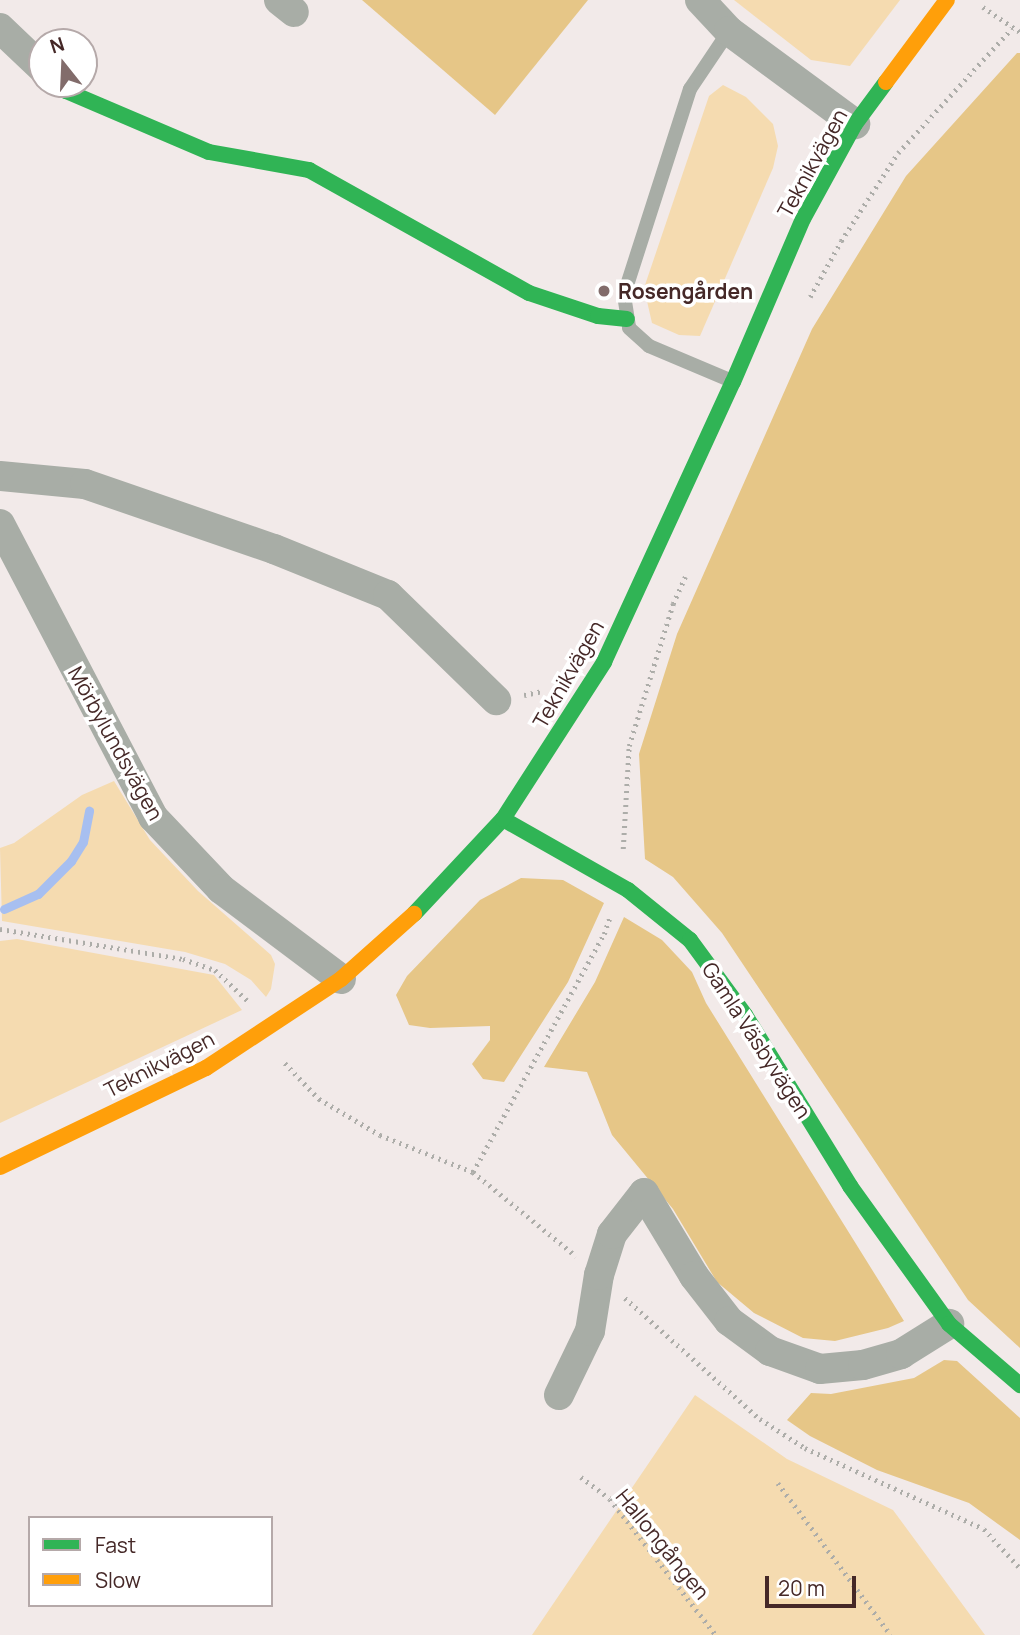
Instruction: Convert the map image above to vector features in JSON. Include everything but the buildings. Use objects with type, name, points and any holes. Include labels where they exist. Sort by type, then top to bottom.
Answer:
[{"type":"street","points":[[700,0],[729,31],[855,124]]},
{"type":"street","name":"Teknikvägen","points":[[0,1167],[206,1068],[341,979],[422,907],[503,819],[604,662],[733,382],[803,219],[855,124],[947,0]]},
{"type":"street","points":[[0,28],[28,55]]},
{"type":"street","points":[[82,98],[209,152],[309,170],[529,293],[598,316],[627,318]]},
{"type":"street","points":[[0,476],[85,484],[262,545],[388,595],[495,699]]},
{"type":"street","name":"Mörbylundsvägen","points":[[0,524],[153,817],[222,889],[341,979]]},
{"type":"street","name":"Gamla Väsbyvägen","points":[[503,819],[628,890],[690,940],[745,1015],[850,1186],[948,1324],[1020,1385]]},
{"type":"street","points":[[559,1395],[590,1331],[599,1275],[612,1234],[644,1193],[694,1276],[729,1321],[770,1351],[820,1369],[863,1365],[901,1354],[948,1324]]},
{"type":"lane","points":[[729,31],[691,89],[624,295],[629,328],[649,346],[733,382]]},
{"type":"path","points":[[983,7],[1020,32]]},
{"type":"path","points":[[807,301],[841,241],[898,153],[1012,28]]},
{"type":"path","points":[[623,853],[629,746],[673,604],[689,566]]},
{"type":"path","points":[[472,1172],[604,934],[613,906]]},
{"type":"path","points":[[0,929],[183,959],[215,970],[248,1001]]},
{"type":"path","points":[[285,1063],[319,1099],[380,1135],[472,1172],[599,1275],[760,1419],[805,1448],[984,1529],[1020,1568]]},
{"type":"path","name":"Hallongången","points":[[581,1477],[610,1499],[716,1635]]},
{"type":"path","points":[[778,1483],[891,1635]]},
{"type":"shaded area","points":[[362,0],[588,0],[495,115]]},
{"type":"shaded area","points":[[734,0],[900,0],[850,66],[811,60]]},
{"type":"shaded area","points":[[1017,53],[1020,53],[1020,1348],[968,1300],[722,933],[673,877],[645,859],[639,754],[677,634],[812,329],[906,176]]},
{"type":"shaded area","points":[[723,85],[746,97],[773,124],[778,146],[773,168],[700,336],[679,335],[652,323],[644,288],[709,96]]},
{"type":"shaded area","points":[[114,781],[150,840],[198,891],[271,955],[275,964],[271,989],[266,997],[251,980],[225,964],[185,952],[2,921],[0,848],[14,843],[82,795]]},
{"type":"shaded area","points":[[521,878],[563,880],[604,903],[568,982],[504,1082],[483,1079],[472,1064],[490,1040],[490,1026],[430,1028],[409,1025],[396,995],[407,976],[480,900]]},
{"type":"shaded area","points":[[624,917],[662,940],[692,972],[706,1003],[904,1321],[888,1328],[835,1341],[803,1338],[754,1313],[717,1282],[673,1209],[612,1135],[587,1072],[544,1067],[595,982]]},
{"type":"shaded area","points":[[17,939],[214,975],[242,1010],[0,1123],[0,941]]},
{"type":"shaded area","points":[[944,1360],[957,1361],[1020,1418],[1020,1540],[969,1503],[877,1470],[810,1436],[787,1420],[811,1393],[831,1394],[914,1378]]},
{"type":"shaded area","points":[[695,1395],[787,1459],[893,1510],[985,1635],[532,1635]]},
{"type":"waterway","points":[[4,909],[38,894],[71,861],[83,842],[89,811]]},
{"type":"traffic: fast","points":[[414,914],[503,819],[604,662],[733,382],[803,219],[855,124],[886,82]]},
{"type":"traffic: fast","points":[[82,98],[209,152],[309,170],[529,293],[598,316],[627,319]]},
{"type":"traffic: fast","points":[[503,819],[628,890],[690,940],[745,1015],[850,1186],[949,1324],[1020,1385]]},
{"type":"traffic: slow","points":[[886,82],[947,0]]},
{"type":"traffic: slow","points":[[0,1167],[206,1068],[341,979],[414,914]]},
{"type":"place","name":"Rosengården","points":[[604,291]]}]
